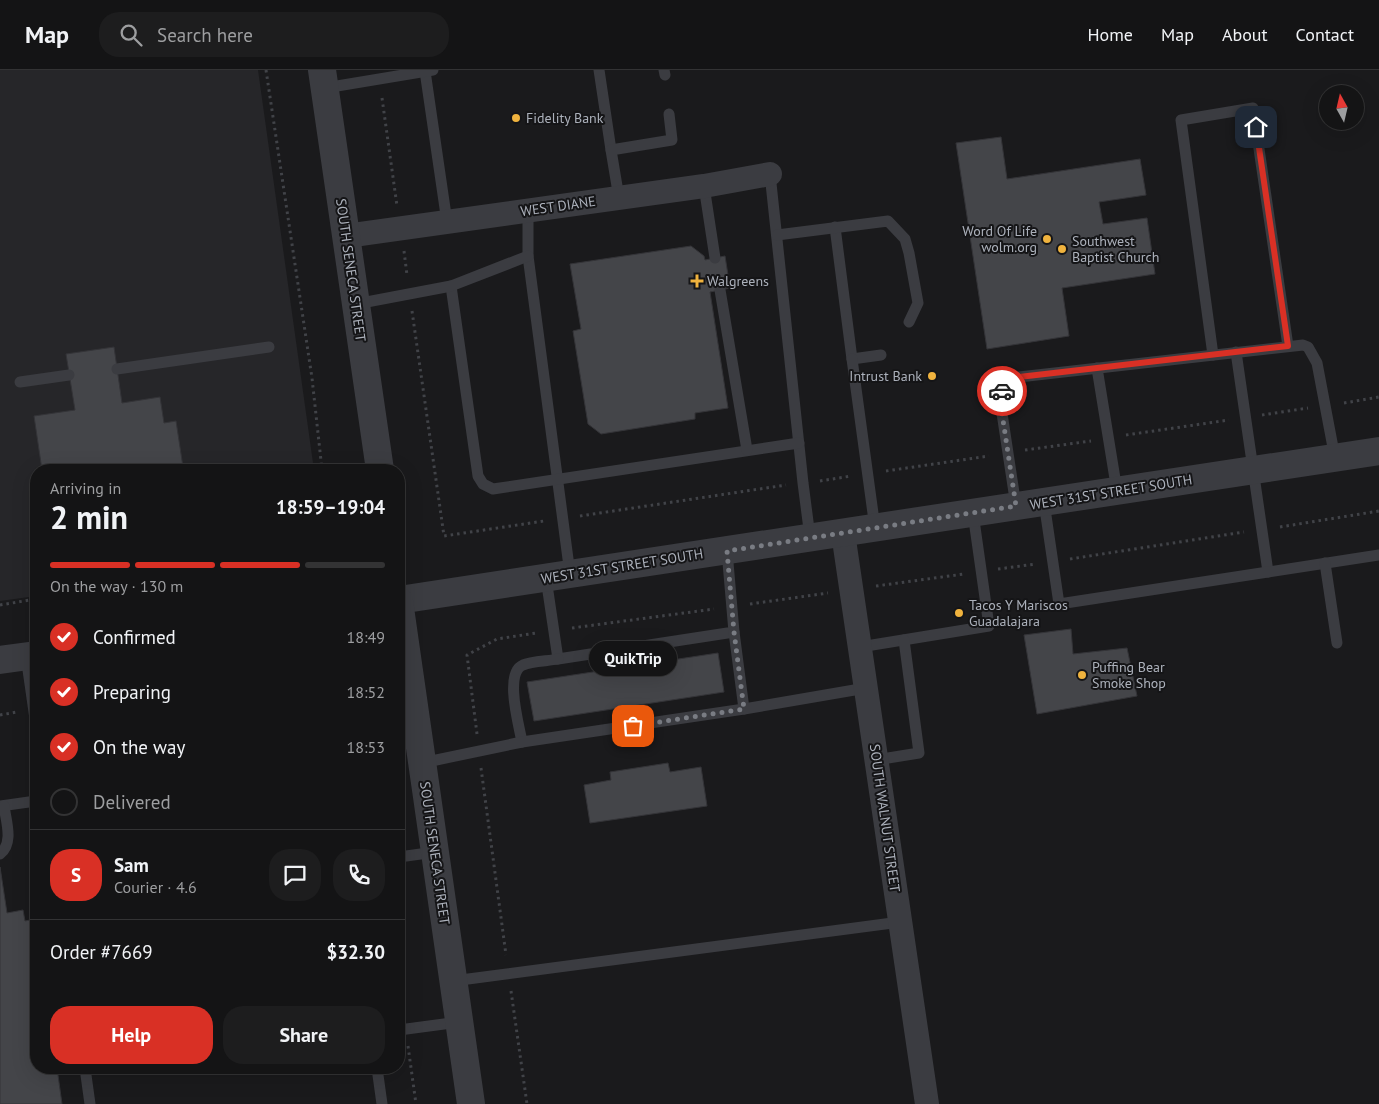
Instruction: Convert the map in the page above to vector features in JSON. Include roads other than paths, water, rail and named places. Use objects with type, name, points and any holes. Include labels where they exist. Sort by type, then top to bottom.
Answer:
[{"type":"street","name":"SOUTH SENECA STREET","points":[[323,79],[379,464]]},
{"type":"street","name":"WEST DIANE","points":[[346,236],[704,186],[770,174]]},
{"type":"street","name":"WEST 31ST STREET SOUTH","points":[[405,600],[1379,451]]},
{"type":"street","name":"SOUTH WALNUT STREET","points":[[843,533],[926,1104]]},
{"type":"street","name":"SOUTH SENECA STREET","points":[[405,643],[472,1104]]},
{"type":"lane","points":[[599,70],[620,198]]},
{"type":"lane","points":[[323,79],[429,71],[447,222]]},
{"type":"lane","points":[[1213,355],[1181,120],[1253,108],[1288,346]]},
{"type":"lane","points":[[611,150],[672,140],[669,114]]},
{"type":"lane","points":[[770,174],[802,483],[811,538]]},
{"type":"lane","points":[[704,186],[715,258]]},
{"type":"lane","points":[[528,210],[528,256],[558,480],[558,576],[554,631],[558,659]]},
{"type":"lane","points":[[777,235],[888,222],[905,239],[918,304],[909,322]]},
{"type":"lane","points":[[835,227],[875,528]]},
{"type":"lane","points":[[356,304],[451,286],[528,256]]},
{"type":"lane","points":[[451,286],[478,476],[483,484],[493,489],[799,443]]},
{"type":"lane","points":[[720,290],[746,450]]},
{"type":"lane","points":[[1016,506],[1000,400],[1004,385],[1009,380],[1019,377],[1303,345],[1308,347],[1317,363],[1334,458]]},
{"type":"lane","points":[[117,368],[269,347]]},
{"type":"lane","points":[[1236,352],[1268,572]]},
{"type":"lane","points":[[852,359],[880,355]]},
{"type":"lane","points":[[1097,368],[1117,491]]},
{"type":"lane","points":[[20,382],[69,375]]},
{"type":"lane","points":[[1044,502],[1059,604],[1379,555]]},
{"type":"lane","points":[[860,647],[989,626],[973,513]]},
{"type":"lane","points":[[727,551],[731,606],[744,709]]},
{"type":"lane","points":[[1325,563],[1337,643]]},
{"type":"lane","points":[[522,742],[513,682],[516,671],[523,665],[734,632]]},
{"type":"lane","points":[[876,760],[919,753],[904,640]]},
{"type":"lane","points":[[21,657],[30,698]]},
{"type":"lane","points":[[422,763],[522,742],[744,709],[866,688]]},
{"type":"lane","points":[[0,854],[8,841],[2,806],[30,803]]},
{"type":"lane","points":[[405,856],[435,852]]},
{"type":"lane","points":[[454,980],[900,922]]},
{"type":"lane","points":[[405,1029],[460,1022]]},
{"type":"lane","points":[[86,1074],[90,1104]]},
{"type":"lane","points":[[378,1074],[382,1104]]},
{"type":"place","name":"Fidelity Bank","points":[[516,118]]},
{"type":"place","name":"Word Of Life wolm.org","points":[[1047,239]]},
{"type":"place","name":"Southwest Baptist Church","points":[[1062,249]]},
{"type":"place","name":"Walgreens","points":[[697,281]]},
{"type":"place","name":"Intrust Bank","points":[[932,376]]},
{"type":"place","name":"Tacos Y Mariscos Guadalajara","points":[[959,613]]},
{"type":"place","name":"Puffing Bear Smoke Shop","points":[[1082,675]]},
{"type":"place","name":"QuikTrip","points":[[633,726]]}]
